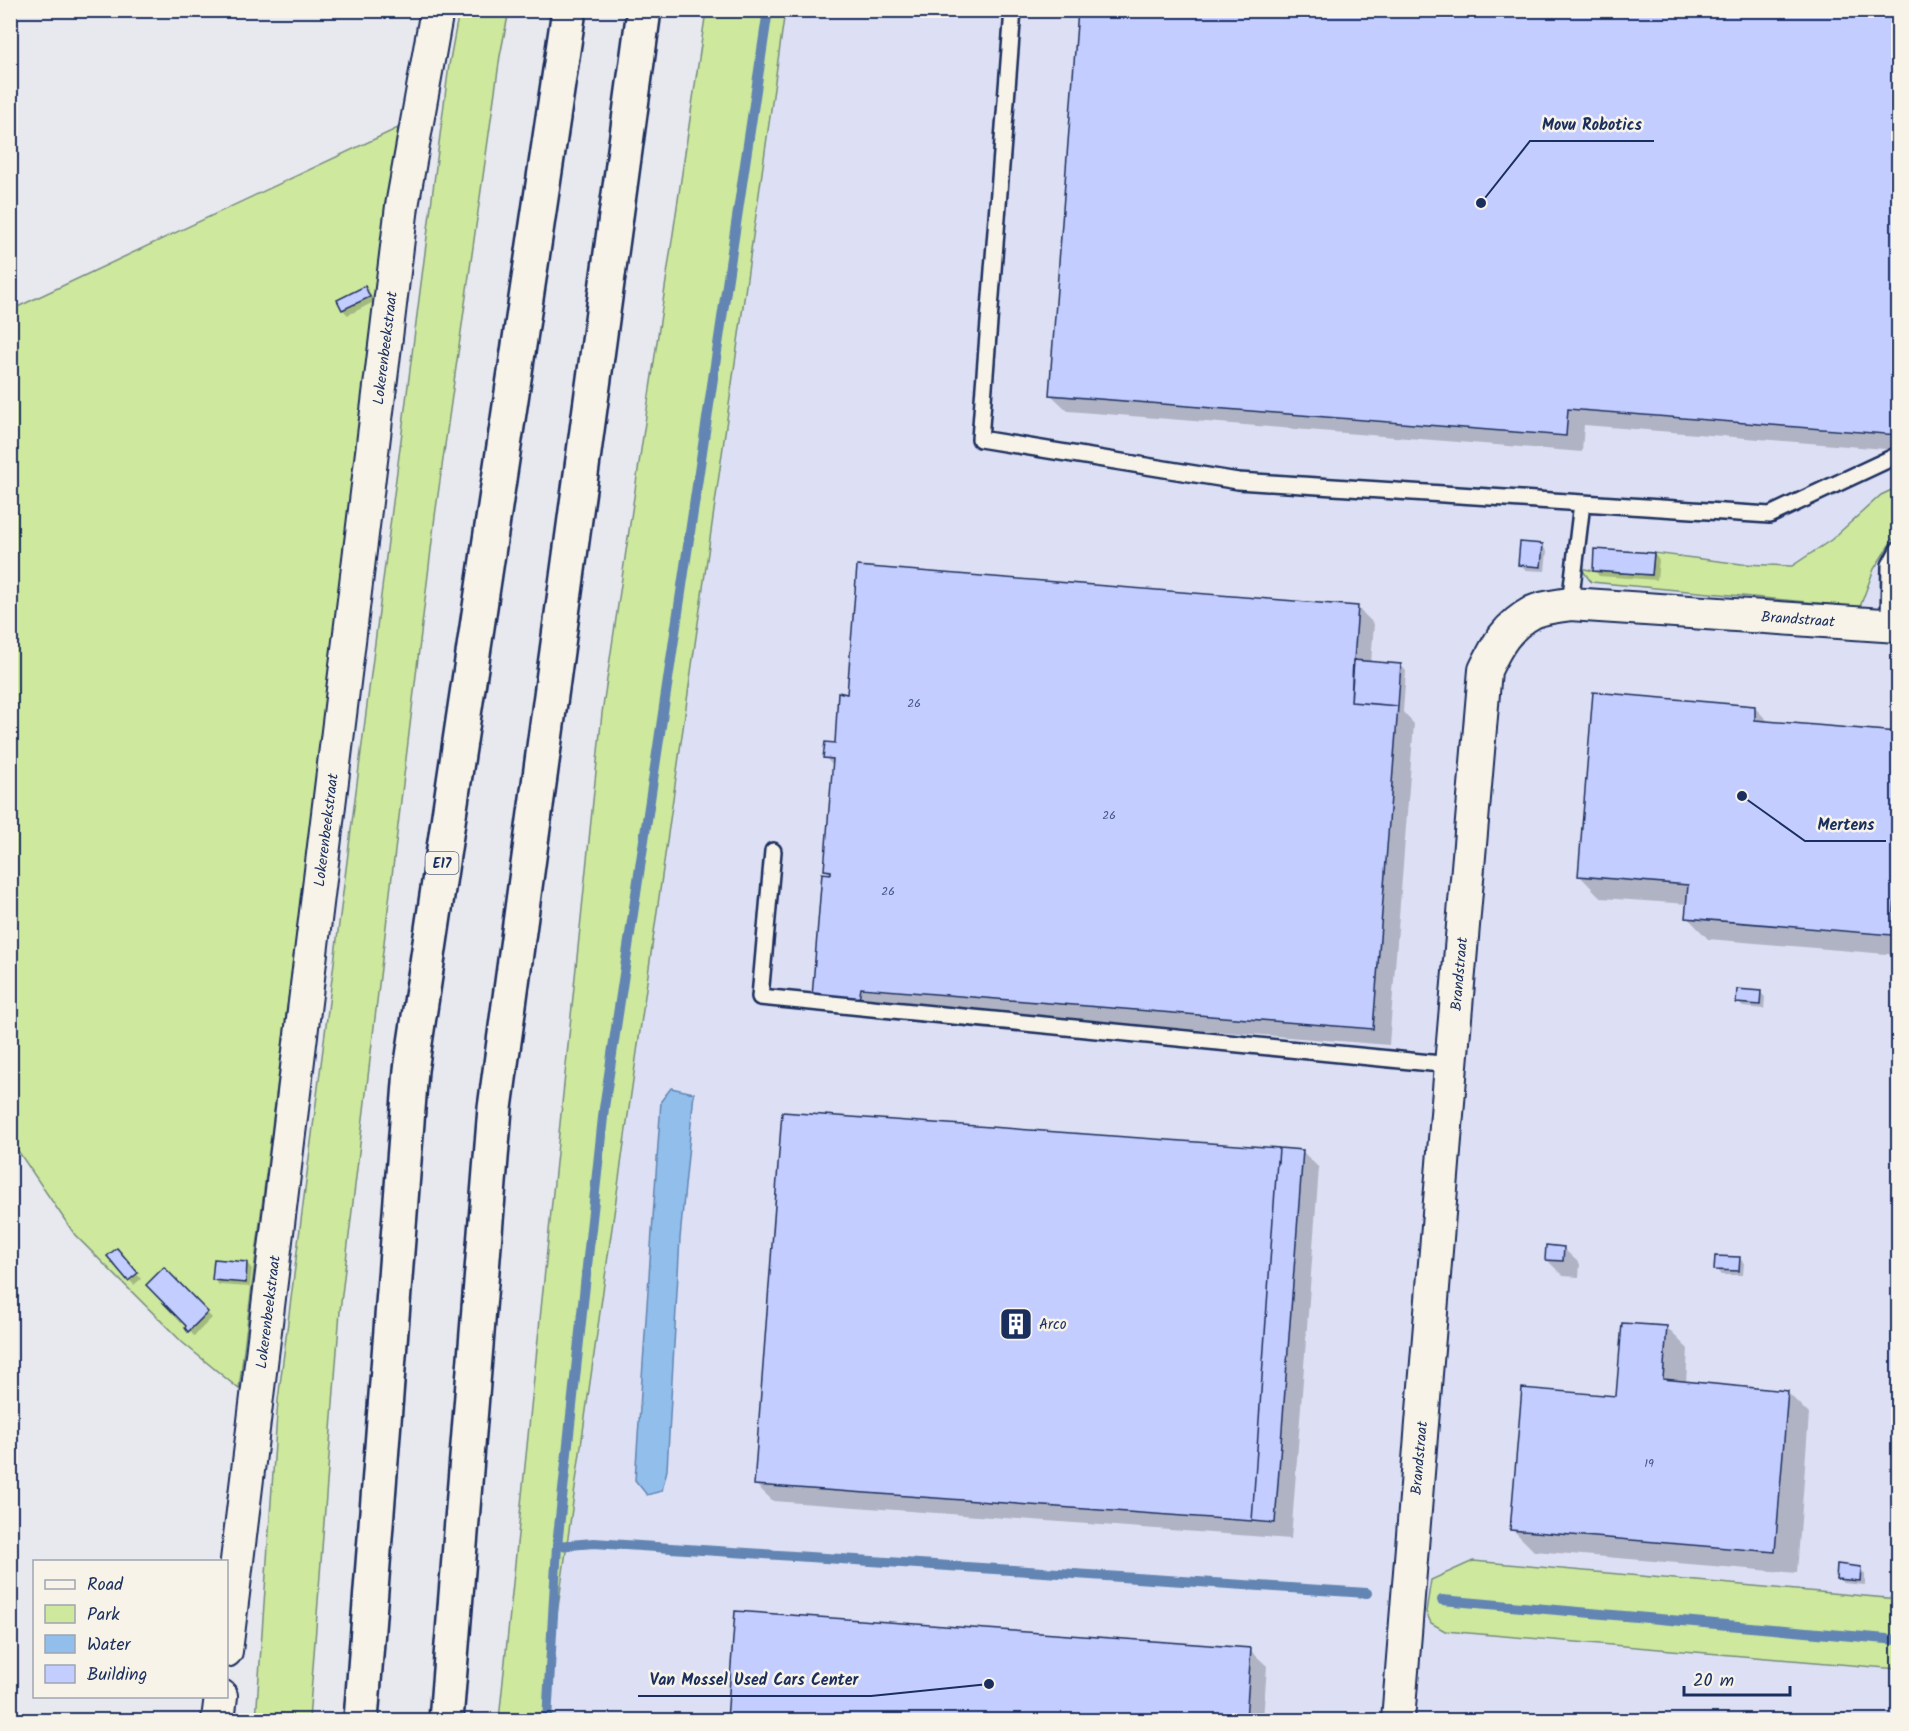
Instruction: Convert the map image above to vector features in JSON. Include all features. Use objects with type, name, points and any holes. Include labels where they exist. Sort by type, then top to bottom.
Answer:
[{"type":"highway","name":"E17","points":[[361,1720],[411,1070],[569,10]]},
{"type":"highway","points":[[446,1720],[495,1108],[644,10]]},
{"type":"street","name":"Lokerenbeekstraat","points":[[228,1635],[402,206],[437,10]]},
{"type":"street","name":"Brandstraat","points":[[1398,1720],[1485,670],[1497,644],[1515,624],[1535,611],[1570,604],[1894,626]]},
{"type":"street","points":[[218,1720],[221,1698]]},
{"type":"lane","points":[[1013,10],[980,439],[1238,481],[1770,515],[1899,454]]},
{"type":"lane","points":[[1570,604],[1582,503]]},
{"type":"lane","points":[[1894,626],[1890,565],[1899,550]]},
{"type":"lane","points":[[773,852],[760,997],[1451,1065]]},
{"type":"shaded area","points":[[785,11],[1898,11],[1898,1720],[545,1720],[546,1692]]},
{"type":"green space","points":[[459,11],[509,11],[500,56],[435,516],[340,1311],[309,1720],[256,1720],[278,1400],[449,65]]},
{"type":"green space","points":[[706,11],[785,11],[546,1692],[545,1720],[499,1720],[602,713]]},
{"type":"green space","points":[[398,128],[239,1389],[183,1343],[75,1235],[16,1148],[11,1136],[11,310]]},
{"type":"green space","points":[[1898,487],[1898,531],[1874,569],[1860,607],[1591,582],[1581,568],[1593,571],[1652,575],[1654,553],[1742,564],[1792,566],[1831,540],[1881,495]]},
{"type":"green space","points":[[1473,1561],[1898,1599],[1898,1669],[1445,1631],[1431,1623],[1426,1612],[1431,1580]]},
{"type":"water","points":[[671,1088],[694,1093],[680,1238],[667,1470],[662,1491],[647,1495],[635,1480],[661,1101]]},
{"type":"building","points":[[1078,10],[1898,10],[1898,435],[1568,409],[1566,436],[1049,395]]},
{"type":"building","points":[[365,286],[370,297],[342,310],[337,300]]},
{"type":"building","points":[[1520,542],[1543,544],[1541,567],[1518,565]]},
{"type":"building","points":[[1594,549],[1654,553],[1652,575],[1593,571]]},
{"type":"building","points":[[857,566],[1358,606],[1351,702],[1398,706],[1373,1029],[861,988],[859,1000],[812,997],[822,873],[831,874],[831,871],[824,870],[833,759],[823,758],[825,742],[835,743],[838,692],[847,694]]},
{"type":"building","points":[[1353,660],[1401,664],[1398,706],[1351,702]]},
{"type":"building","points":[[1593,692],[1755,706],[1755,720],[1898,732],[1898,859],[1892,935],[1685,918],[1688,885],[1578,876]]},
{"type":"building","points":[[1737,989],[1761,991],[1760,1005],[1736,1003]]},
{"type":"building","name":"Arco","points":[[782,1112],[1279,1148],[1252,1521],[754,1485]]},
{"type":"building","points":[[1279,1148],[1303,1150],[1275,1523],[1252,1521]]},
{"type":"building","points":[[1546,1245],[1564,1247],[1563,1261],[1545,1260]]},
{"type":"building","points":[[117,1248],[138,1273],[128,1281],[107,1256]]},
{"type":"building","points":[[1715,1256],[1740,1257],[1739,1271],[1714,1270]]},
{"type":"building","points":[[214,1259],[247,1262],[246,1283],[212,1280]]},
{"type":"building","points":[[164,1267],[208,1312],[188,1332],[186,1326],[146,1285]]},
{"type":"building","points":[[1622,1323],[1667,1326],[1663,1379],[1788,1391],[1775,1552],[1510,1530],[1522,1388],[1616,1396]]},
{"type":"building","points":[[1837,1564],[1861,1567],[1860,1581],[1836,1579]]},
{"type":"building","points":[[735,1611],[1251,1648],[1246,1720],[727,1720]]},
{"type":"waterway","points":[[768,10],[604,1108],[557,1546],[594,1543],[1367,1593]]},
{"type":"waterway","points":[[547,1720],[557,1546]]},
{"type":"waterway","points":[[1442,1600],[1898,1640]]},
{"type":"place","name":"Movu Robotics","points":[[1481,203]]},
{"type":"place","name":"Mertens","points":[[1742,796]]},
{"type":"place","name":"Arco","points":[[1016,1324]]},
{"type":"place","name":"Van Mossel Used Cars Center","points":[[989,1684]]}]
